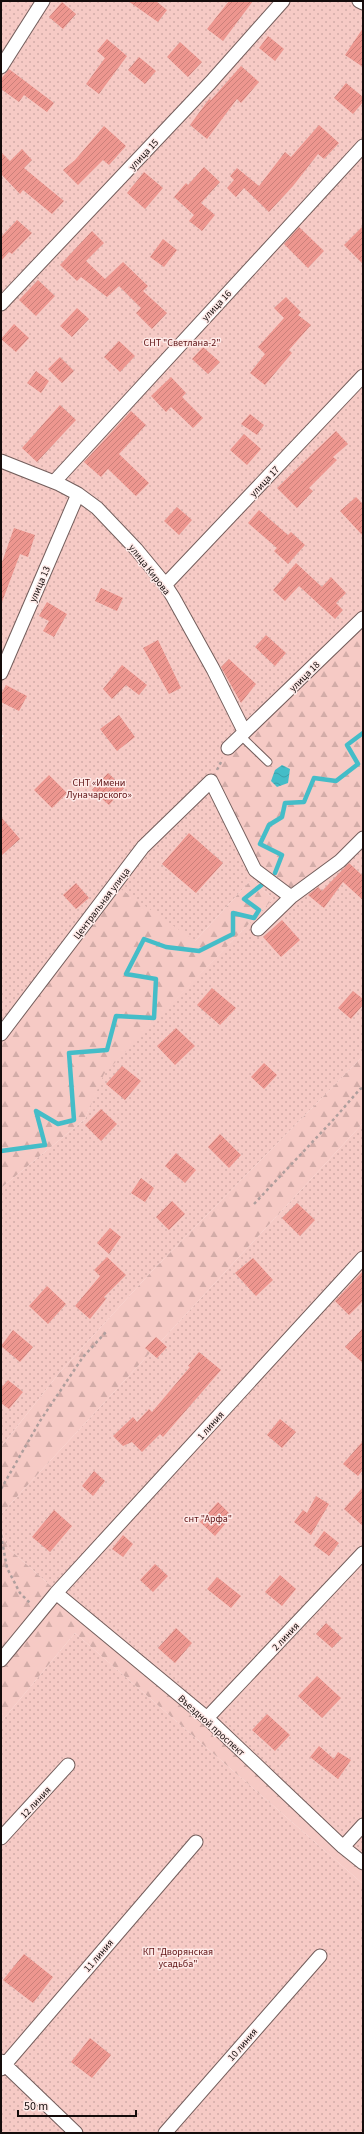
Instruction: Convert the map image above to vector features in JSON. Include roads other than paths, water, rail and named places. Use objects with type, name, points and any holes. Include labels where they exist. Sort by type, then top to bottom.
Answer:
[{"type":"street","points":[[1,67],[43,1]]},
{"type":"street","name":"улица 15","points":[[1,304],[210,83],[283,1]]},
{"type":"street","points":[[359,1],[363,3]]},
{"type":"street","name":"улица 16","points":[[54,482],[363,146]]},
{"type":"street","name":"улица 17","points":[[165,585],[363,376]]},
{"type":"street","name":"улица Кирова","points":[[1,461],[54,482],[78,494],[97,508],[136,549],[165,585],[213,669],[242,733]]},
{"type":"street","name":"улица 13","points":[[1,673],[78,494]]},
{"type":"street","name":"улица 18","points":[[228,748],[242,733],[285,695],[363,618]]},
{"type":"street","name":"Центральная улица","points":[[1,1034],[143,847],[211,781],[255,870],[291,897]]},
{"type":"street","points":[[258,929],[291,897],[340,861],[363,838]]},
{"type":"street","name":"1 линия","points":[[1,1660],[56,1593],[363,1258]]},
{"type":"street","name":"2 линия","points":[[207,1718],[363,1553]]},
{"type":"street","name":"Въездной проспект","points":[[56,1593],[207,1718],[363,1863]]},
{"type":"street","name":"12 линия","points":[[1,1838],[68,1765]]},
{"type":"street","points":[[343,1846],[363,1826]]},
{"type":"street","name":"11 линия","points":[[2,2065],[196,1842]]},
{"type":"street","name":"10 линия","points":[[165,2133],[320,1956]]},
{"type":"street","points":[[2,2065],[76,2133]]},
{"type":"lane","points":[[242,733],[268,762]]},
{"type":"water","points":[[282,765],[290,769],[288,783],[277,787],[271,781],[275,770]]},
{"type":"waterway","points":[[275,873],[282,855],[260,844],[269,825],[282,817],[285,803],[304,802],[314,778],[336,781],[358,764],[347,745],[363,733]]},
{"type":"waterway","points":[[1,1151],[45,1145],[36,1111],[58,1124],[74,1120],[69,1053],[107,1050],[116,1016],[154,1018],[156,979],[126,974],[144,939],[166,947],[199,951],[233,934],[233,913],[254,918],[259,910],[244,899],[264,883]]},
{"type":"park label","name":"СНТ \"Светлана-2\"","points":[[182,342]]},
{"type":"park label","name":"СНТ «Имени Луначарского»","points":[[99,788]]},
{"type":"park label","name":"снт \"Арфа\"","points":[[208,1518]]},
{"type":"park label","name":"КП \"Дворянская усадьба\"","points":[[178,1956]]}]
